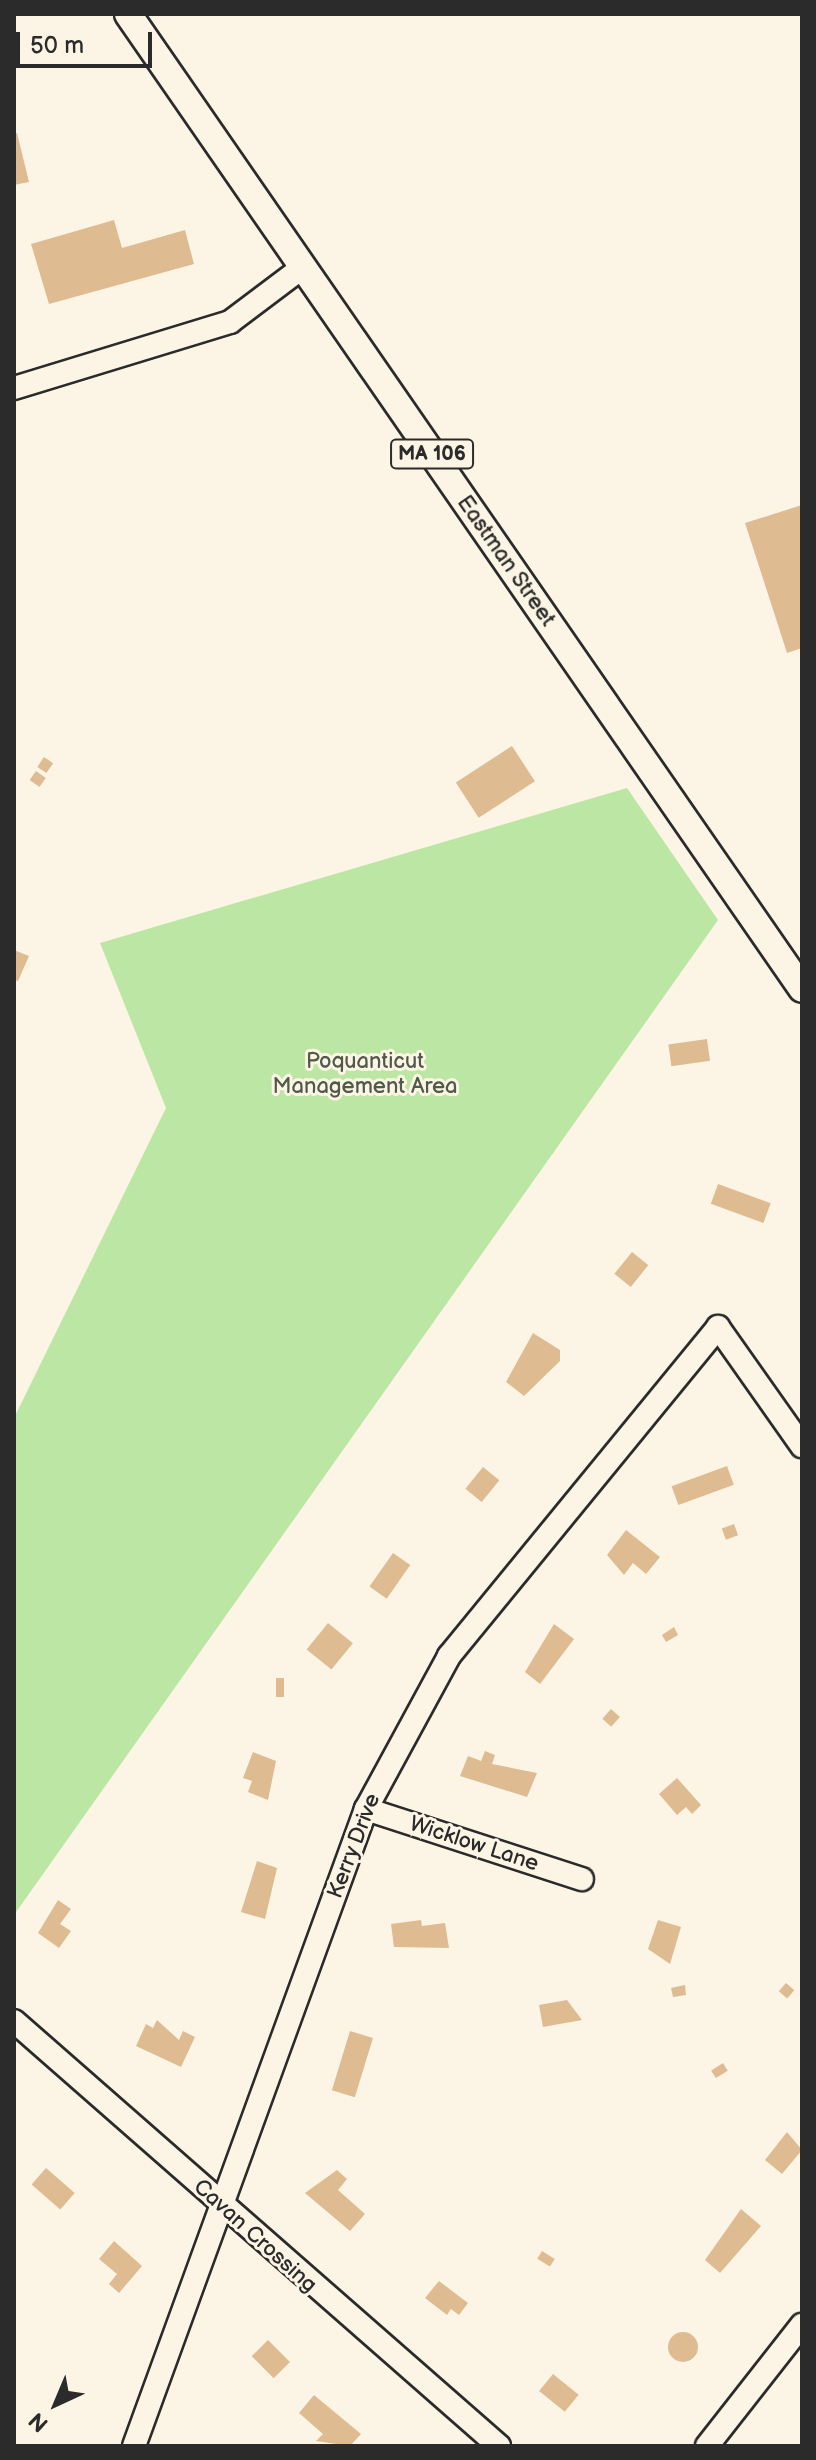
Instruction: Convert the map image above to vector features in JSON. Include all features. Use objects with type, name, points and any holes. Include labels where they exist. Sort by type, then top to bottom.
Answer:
[{"type":"main road","name":"Eastman Street","points":[[128,14],[802,989]]},
{"type":"street","points":[[14,388],[230,322],[303,267]]},
{"type":"street","name":"Kerry Drive","points":[[134,2446],[225,2209],[366,1809],[449,1656],[718,1327],[802,1446]]},
{"type":"street","name":"Wicklow Lane","points":[[366,1809],[582,1879]]},
{"type":"street","name":"Cavan Crossing","points":[[14,2021],[499,2446]]},
{"type":"street","points":[[707,2446],[802,2325]]},
{"type":"green space","name":"Poquanticut Management Area","points":[[627,788],[718,920],[14,1915],[14,1418],[166,1108],[100,943]]},
{"type":"building","points":[[17,133],[29,182],[14,185],[14,134]]},
{"type":"building","points":[[114,220],[122,248],[185,230],[194,264],[49,304],[31,244]]},
{"type":"building","points":[[802,505],[802,648],[787,653],[745,523]]},
{"type":"building","points":[[512,746],[535,781],[479,818],[456,782]]},
{"type":"building","points":[[44,757],[53,763],[46,773],[37,767]]},
{"type":"building","points":[[36,771],[46,778],[40,787],[30,780]]},
{"type":"building","points":[[14,950],[29,956],[18,981],[14,980]]},
{"type":"building","points":[[707,1039],[710,1061],[671,1066],[668,1044]]},
{"type":"building","points":[[718,1184],[771,1203],[763,1223],[711,1204]]},
{"type":"building","points":[[632,1252],[648,1265],[631,1287],[614,1274]]},
{"type":"building","points":[[533,1333],[560,1350],[560,1361],[524,1396],[506,1382]]},
{"type":"building","points":[[727,1466],[734,1485],[678,1505],[672,1486]]},
{"type":"building","points":[[483,1467],[499,1480],[482,1502],[465,1489]]},
{"type":"building","points":[[734,1524],[738,1535],[726,1540],[722,1528]]},
{"type":"building","points":[[626,1530],[660,1557],[646,1574],[633,1563],[624,1575],[607,1555]]},
{"type":"building","points":[[393,1553],[410,1565],[387,1599],[369,1587]]},
{"type":"building","points":[[328,1623],[353,1643],[331,1670],[307,1649]]},
{"type":"building","points":[[554,1624],[574,1639],[540,1684],[525,1672]]},
{"type":"building","points":[[674,1627],[678,1635],[666,1642],[662,1635]]},
{"type":"building","points":[[276,1678],[284,1678],[284,1697],[276,1697]]},
{"type":"building","points":[[611,1709],[620,1717],[611,1727],[602,1719]]},
{"type":"building","points":[[485,1751],[495,1755],[492,1764],[537,1773],[527,1797],[460,1776],[468,1756],[481,1761]]},
{"type":"building","points":[[253,1752],[276,1761],[268,1800],[248,1792],[252,1781],[243,1778]]},
{"type":"building","points":[[677,1778],[701,1805],[692,1814],[686,1807],[677,1815],[659,1794]]},
{"type":"building","points":[[257,1861],[277,1868],[265,1919],[241,1912]]},
{"type":"building","points":[[58,1900],[71,1909],[60,1924],[71,1931],[59,1948],[38,1933]]},
{"type":"building","points":[[421,1920],[422,1926],[445,1923],[449,1948],[394,1947],[391,1924]]},
{"type":"building","points":[[658,1920],[681,1927],[670,1964],[648,1949]]},
{"type":"building","points":[[786,1983],[794,1990],[787,1999],[779,1991]]},
{"type":"building","points":[[685,1985],[686,1995],[673,1997],[671,1988]]},
{"type":"building","points":[[567,2000],[582,2020],[543,2027],[539,2005]]},
{"type":"building","points":[[157,2020],[179,2040],[183,2031],[195,2037],[181,2067],[136,2046],[146,2024],[153,2028]]},
{"type":"building","points":[[350,2031],[373,2038],[355,2097],[332,2090]]},
{"type":"building","points":[[723,2063],[728,2071],[716,2078],[711,2070]]},
{"type":"building","points":[[787,2132],[802,2150],[782,2174],[765,2160]]},
{"type":"building","points":[[46,2168],[75,2193],[60,2210],[32,2185]]},
{"type":"building","points":[[337,2170],[347,2179],[338,2190],[365,2214],[350,2231],[305,2193]]},
{"type":"building","points":[[741,2209],[761,2226],[720,2273],[705,2260]]},
{"type":"building","points":[[114,2241],[142,2266],[119,2293],[109,2284],[117,2274],[99,2259]]},
{"type":"building","points":[[542,2251],[555,2259],[550,2267],[537,2259]]},
{"type":"building","points":[[439,2281],[468,2303],[459,2315],[451,2309],[447,2315],[425,2298]]},
{"type":"building","points":[[683,2332],[694,2336],[698,2347],[694,2358],[683,2362],[672,2358],[668,2347],[672,2336]]},
{"type":"building","points":[[268,2340],[290,2362],[274,2378],[252,2356]]},
{"type":"building","points":[[553,2374],[579,2395],[565,2412],[539,2391]]},
{"type":"building","points":[[314,2395],[361,2434],[350,2446],[316,2441],[323,2434],[299,2413]]}]
